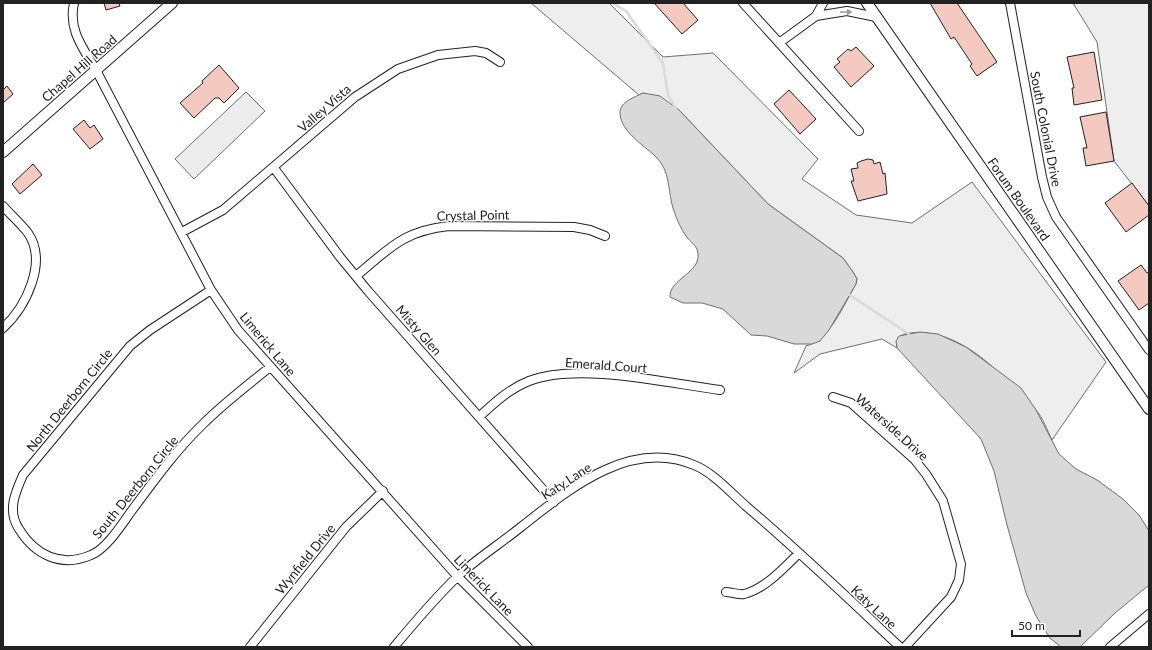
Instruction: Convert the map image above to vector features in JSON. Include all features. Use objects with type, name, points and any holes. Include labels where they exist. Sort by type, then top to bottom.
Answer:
[{"type":"street","name":"Limerick Lane","points":[[74,3],[73,24],[76,37],[96,70],[211,290],[238,330],[458,576],[528,647]]},
{"type":"street","name":"Chapel Hill Road","points":[[3,152],[172,3]]},
{"type":"street","points":[[743,3],[859,131]]},
{"type":"street","points":[[779,43],[816,16],[823,3]]},
{"type":"street","name":"Forum Boulevard","points":[[867,3],[1149,409]]},
{"type":"street","name":"South Colonial Drive","points":[[1010,3],[1047,197],[1056,217],[1149,350]]},
{"type":"street","points":[[816,16],[847,11],[876,17]]},
{"type":"street","name":"Valley Vista","points":[[182,232],[223,210],[274,168],[355,97],[398,69],[438,55],[474,51],[486,54],[500,62]]},
{"type":"street","name":"Misty Glen","points":[[274,168],[356,276],[554,502]]},
{"type":"street","points":[[3,206],[29,234],[35,253],[36,272],[28,297],[3,328]]},
{"type":"street","name":"Crystal Point","points":[[356,276],[396,243],[412,234],[429,228],[449,226],[574,227],[590,230],[605,236]]},
{"type":"street","name":"North Deerborn Circle","points":[[42,553],[27,542],[16,526],[12,510],[14,495],[23,475],[130,346],[150,330],[211,290]]},
{"type":"street","name":"South Deerborn Circle","points":[[42,553],[58,560],[73,560],[92,555],[103,546],[121,526],[160,472],[203,424],[270,367]]},
{"type":"street","name":"Emerald Court","points":[[479,416],[515,388],[528,381],[559,373],[616,376],[720,390]]},
{"type":"street","name":"Waterside Drive","points":[[833,397],[851,403],[914,459],[926,474],[943,501],[961,564],[959,580],[951,597],[905,647]]},
{"type":"street","name":"Katy Lane","points":[[394,647],[458,576],[554,502],[593,475],[621,464],[656,457],[677,459],[695,465],[715,479],[799,553],[900,647]]},
{"type":"street","name":"Wynfield Drive","points":[[250,647],[346,527],[383,491]]},
{"type":"street","points":[[726,592],[744,594],[766,583],[780,574],[799,553]]},
{"type":"street","points":[[1110,647],[1149,614]]},
{"type":"shaded area","points":[[531,3],[609,3],[663,57],[713,53],[818,159],[802,179],[856,215],[912,223],[972,182],[1106,362],[1052,440],[1043,420],[1029,401],[1004,377],[968,348],[940,336],[925,333],[910,333],[899,337],[897,348],[882,339],[820,354],[794,373],[806,346],[822,337],[836,320],[856,284],[857,279],[853,272],[843,258],[768,204],[679,110],[643,93],[639,95]]},
{"type":"shaded area","points":[[1073,3],[1149,3],[1149,206],[1114,161],[1097,42]]},
{"type":"shaded area","points":[[246,92],[265,111],[194,179],[175,159]]},
{"type":"shaded area","points":[[643,93],[660,96],[679,110],[768,204],[843,258],[853,272],[857,279],[856,284],[829,330],[820,341],[812,344],[794,344],[767,336],[751,335],[723,309],[702,303],[683,303],[670,297],[674,285],[695,266],[698,260],[698,253],[695,246],[684,233],[676,218],[668,182],[664,168],[660,161],[628,132],[621,120],[620,110],[622,106],[628,100]]},
{"type":"shaded area","points":[[920,332],[938,334],[966,347],[1021,388],[1036,410],[1059,454],[1076,469],[1097,480],[1123,499],[1139,515],[1149,531],[1149,585],[1115,613],[1080,647],[1061,647],[1050,638],[1036,616],[1026,593],[994,471],[981,439],[897,348],[896,341],[899,336]]},
{"type":"building","points":[[104,3],[119,3],[120,6],[106,10]]},
{"type":"building","points":[[654,3],[683,3],[698,20],[682,34]]},
{"type":"building","points":[[930,3],[957,3],[997,62],[977,76],[970,66],[972,64],[954,37],[951,39]]},
{"type":"building","points":[[856,47],[874,66],[851,87],[834,67],[840,62],[837,59],[848,49],[851,51]]},
{"type":"building","points":[[1094,52],[1102,100],[1074,105],[1072,88],[1074,88],[1067,57]]},
{"type":"building","points":[[219,65],[239,88],[224,103],[219,98],[215,98],[194,118],[180,103],[203,83],[202,81]]},
{"type":"building","points":[[7,86],[13,94],[3,103],[3,90]]},
{"type":"building","points":[[789,90],[816,119],[800,134],[774,104]]},
{"type":"building","points":[[1106,112],[1114,161],[1086,166],[1083,148],[1087,148],[1080,117]]},
{"type":"building","points":[[84,120],[90,128],[94,125],[103,139],[90,149],[73,129]]},
{"type":"building","points":[[868,159],[873,160],[874,164],[880,162],[883,174],[885,173],[887,194],[858,201],[851,181],[854,181],[851,169],[858,168],[857,163]]},
{"type":"building","points":[[33,164],[42,175],[20,194],[12,184]]},
{"type":"building","points":[[1132,183],[1149,206],[1149,215],[1126,232],[1105,203]]},
{"type":"building","points":[[1141,265],[1147,273],[1149,272],[1149,303],[1139,310],[1118,281]]},
{"type":"waterway","points":[[612,3],[626,11],[663,63],[668,95],[676,109]]},
{"type":"waterway","points":[[848,294],[909,334]]}]
